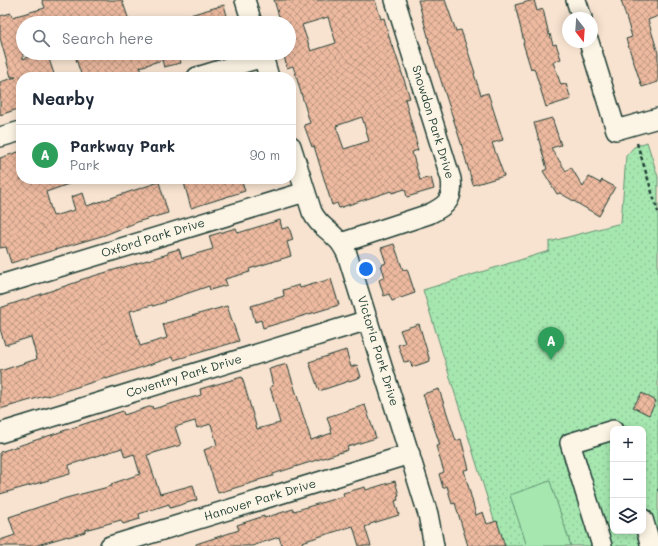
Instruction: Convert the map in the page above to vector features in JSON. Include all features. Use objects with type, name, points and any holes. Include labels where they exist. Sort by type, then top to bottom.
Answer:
[{"type":"street","points":[[245,0],[250,16]]},
{"type":"street","name":"Snowdon Park Drive","points":[[341,243],[429,214],[442,208],[446,204],[452,192],[451,180],[395,0]]},
{"type":"street","points":[[576,0],[580,12]]},
{"type":"street","points":[[591,48],[616,130],[658,118]]},
{"type":"street","points":[[212,72],[247,60]]},
{"type":"street","points":[[264,60],[267,72]]},
{"type":"street","points":[[0,137],[16,132]]},
{"type":"street","name":"Victoria Park Drive","points":[[296,161],[312,212],[316,220],[322,227],[335,236],[347,254],[428,514],[434,546]]},
{"type":"street","name":"Oxford Park Drive","points":[[0,285],[306,192]]},
{"type":"street","name":"Coventry Park Drive","points":[[0,433],[368,320]]},
{"type":"street","points":[[602,546],[570,443],[610,431]]},
{"type":"street","name":"Hanover Park Drive","points":[[110,546],[410,454]]},
{"type":"street","points":[[646,528],[652,546]]},
{"type":"path","points":[[637,143],[658,212]]},
{"type":"green space","points":[[647,142],[658,177],[658,546],[502,546],[423,290],[549,251],[549,242],[621,223],[626,156],[634,147]]},
{"type":"green space","points":[[550,481],[571,546],[527,546],[510,495]]},
{"type":"building","points":[[42,0],[122,0],[128,16],[16,16],[16,60],[49,60],[53,72],[16,72],[16,77],[11,77],[0,38],[0,16],[11,13],[12,17],[45,8]]},
{"type":"building","points":[[274,0],[375,0],[381,19],[384,18],[392,47],[393,46],[410,98],[405,99],[417,144],[418,150],[412,152],[420,180],[431,177],[434,189],[407,197],[405,189],[392,193],[391,191],[339,208],[337,203],[332,205],[314,146],[312,147],[304,125],[310,123],[296,72],[293,66],[287,68],[285,60],[296,60],[296,16],[279,16]],"holes":[[[328,17],[336,43],[311,51],[302,25]],[[362,117],[369,141],[344,149],[336,126]]]},
{"type":"building","points":[[418,0],[445,0],[456,31],[461,30],[481,95],[488,93],[503,140],[492,143],[504,176],[473,185],[428,40]]},
{"type":"building","points":[[534,0],[537,11],[543,9],[549,35],[550,34],[553,45],[556,44],[561,59],[553,62],[561,85],[566,84],[571,99],[546,107],[534,68],[531,69],[523,43],[515,5]]},
{"type":"building","points":[[621,0],[658,0],[658,16],[648,20],[658,53],[658,82],[642,87],[626,39],[632,37]]},
{"type":"building","points":[[224,5],[227,16],[187,16]]},
{"type":"building","points":[[76,60],[162,60],[140,67],[142,72],[80,72]]},
{"type":"building","points":[[162,60],[180,60],[181,63],[164,67]]},
{"type":"building","points":[[16,77],[16,110],[0,115],[0,82]]},
{"type":"building","points":[[552,118],[561,145],[551,148],[566,171],[571,167],[583,187],[589,177],[600,183],[602,180],[615,187],[599,216],[560,193],[557,194],[543,171],[547,169],[534,123]]},
{"type":"building","points":[[16,153],[16,184],[69,184],[46,192],[53,216],[75,210],[71,197],[83,193],[87,206],[153,184],[160,184],[168,213],[140,221],[105,235],[11,263],[6,247],[0,248],[0,158]]},
{"type":"building","points":[[184,184],[243,184],[245,191],[191,208]]},
{"type":"building","points":[[280,220],[282,229],[289,227],[293,240],[287,242],[291,256],[249,269],[250,272],[225,279],[227,285],[210,290],[209,286],[165,301],[166,302],[130,311],[140,346],[167,338],[163,324],[227,306],[239,341],[174,360],[173,357],[106,379],[0,409],[0,371],[37,359],[31,337],[5,345],[0,329],[0,308],[80,280],[168,254],[168,252],[179,249],[182,258],[213,249],[209,236],[236,228],[238,233]]},
{"type":"building","points":[[394,244],[403,270],[407,269],[415,293],[392,301],[389,294],[384,296],[379,280],[385,277],[381,265],[386,263],[381,248]]},
{"type":"building","points":[[331,279],[339,305],[263,328],[261,320],[255,322],[251,306],[284,296],[283,290],[299,285],[300,288]]},
{"type":"building","points":[[419,324],[430,361],[412,367],[410,361],[404,362],[398,345],[405,343],[400,330]]},
{"type":"building","points":[[346,350],[351,367],[357,365],[361,377],[319,391],[309,362]]},
{"type":"building","points":[[287,364],[311,440],[332,433],[327,417],[365,405],[376,438],[347,447],[348,450],[218,493],[204,450],[217,445],[211,424],[197,428],[195,421],[175,427],[181,445],[147,455],[160,494],[193,485],[197,500],[170,508],[169,504],[139,514],[140,519],[123,524],[121,520],[34,546],[0,546],[0,540],[15,535],[9,517],[66,498],[112,486],[111,484],[140,474],[134,454],[125,457],[122,448],[69,465],[70,474],[0,494],[0,452],[123,411],[124,415],[152,406],[153,409],[201,395],[200,389],[242,377],[257,429],[280,423],[270,387],[273,386],[269,369]]},
{"type":"building","points":[[439,389],[456,441],[461,439],[469,469],[464,470],[476,515],[483,512],[487,524],[497,521],[505,546],[468,546],[455,503],[452,504],[447,486],[443,488],[439,474],[444,472],[436,446],[440,445],[423,394]]},
{"type":"building","points":[[642,393],[656,401],[649,415],[633,407]]},
{"type":"building","points":[[395,481],[399,495],[397,496],[398,500],[395,501],[399,515],[365,527],[371,546],[359,546],[353,526],[302,542],[303,546],[282,546],[279,537],[252,546],[196,546],[196,544],[239,530],[237,525],[264,516],[264,518],[293,509],[294,511],[344,496],[343,493],[365,487],[366,490]]},
{"type":"place","name":"Parkway Park","points":[[551,360]]}]
